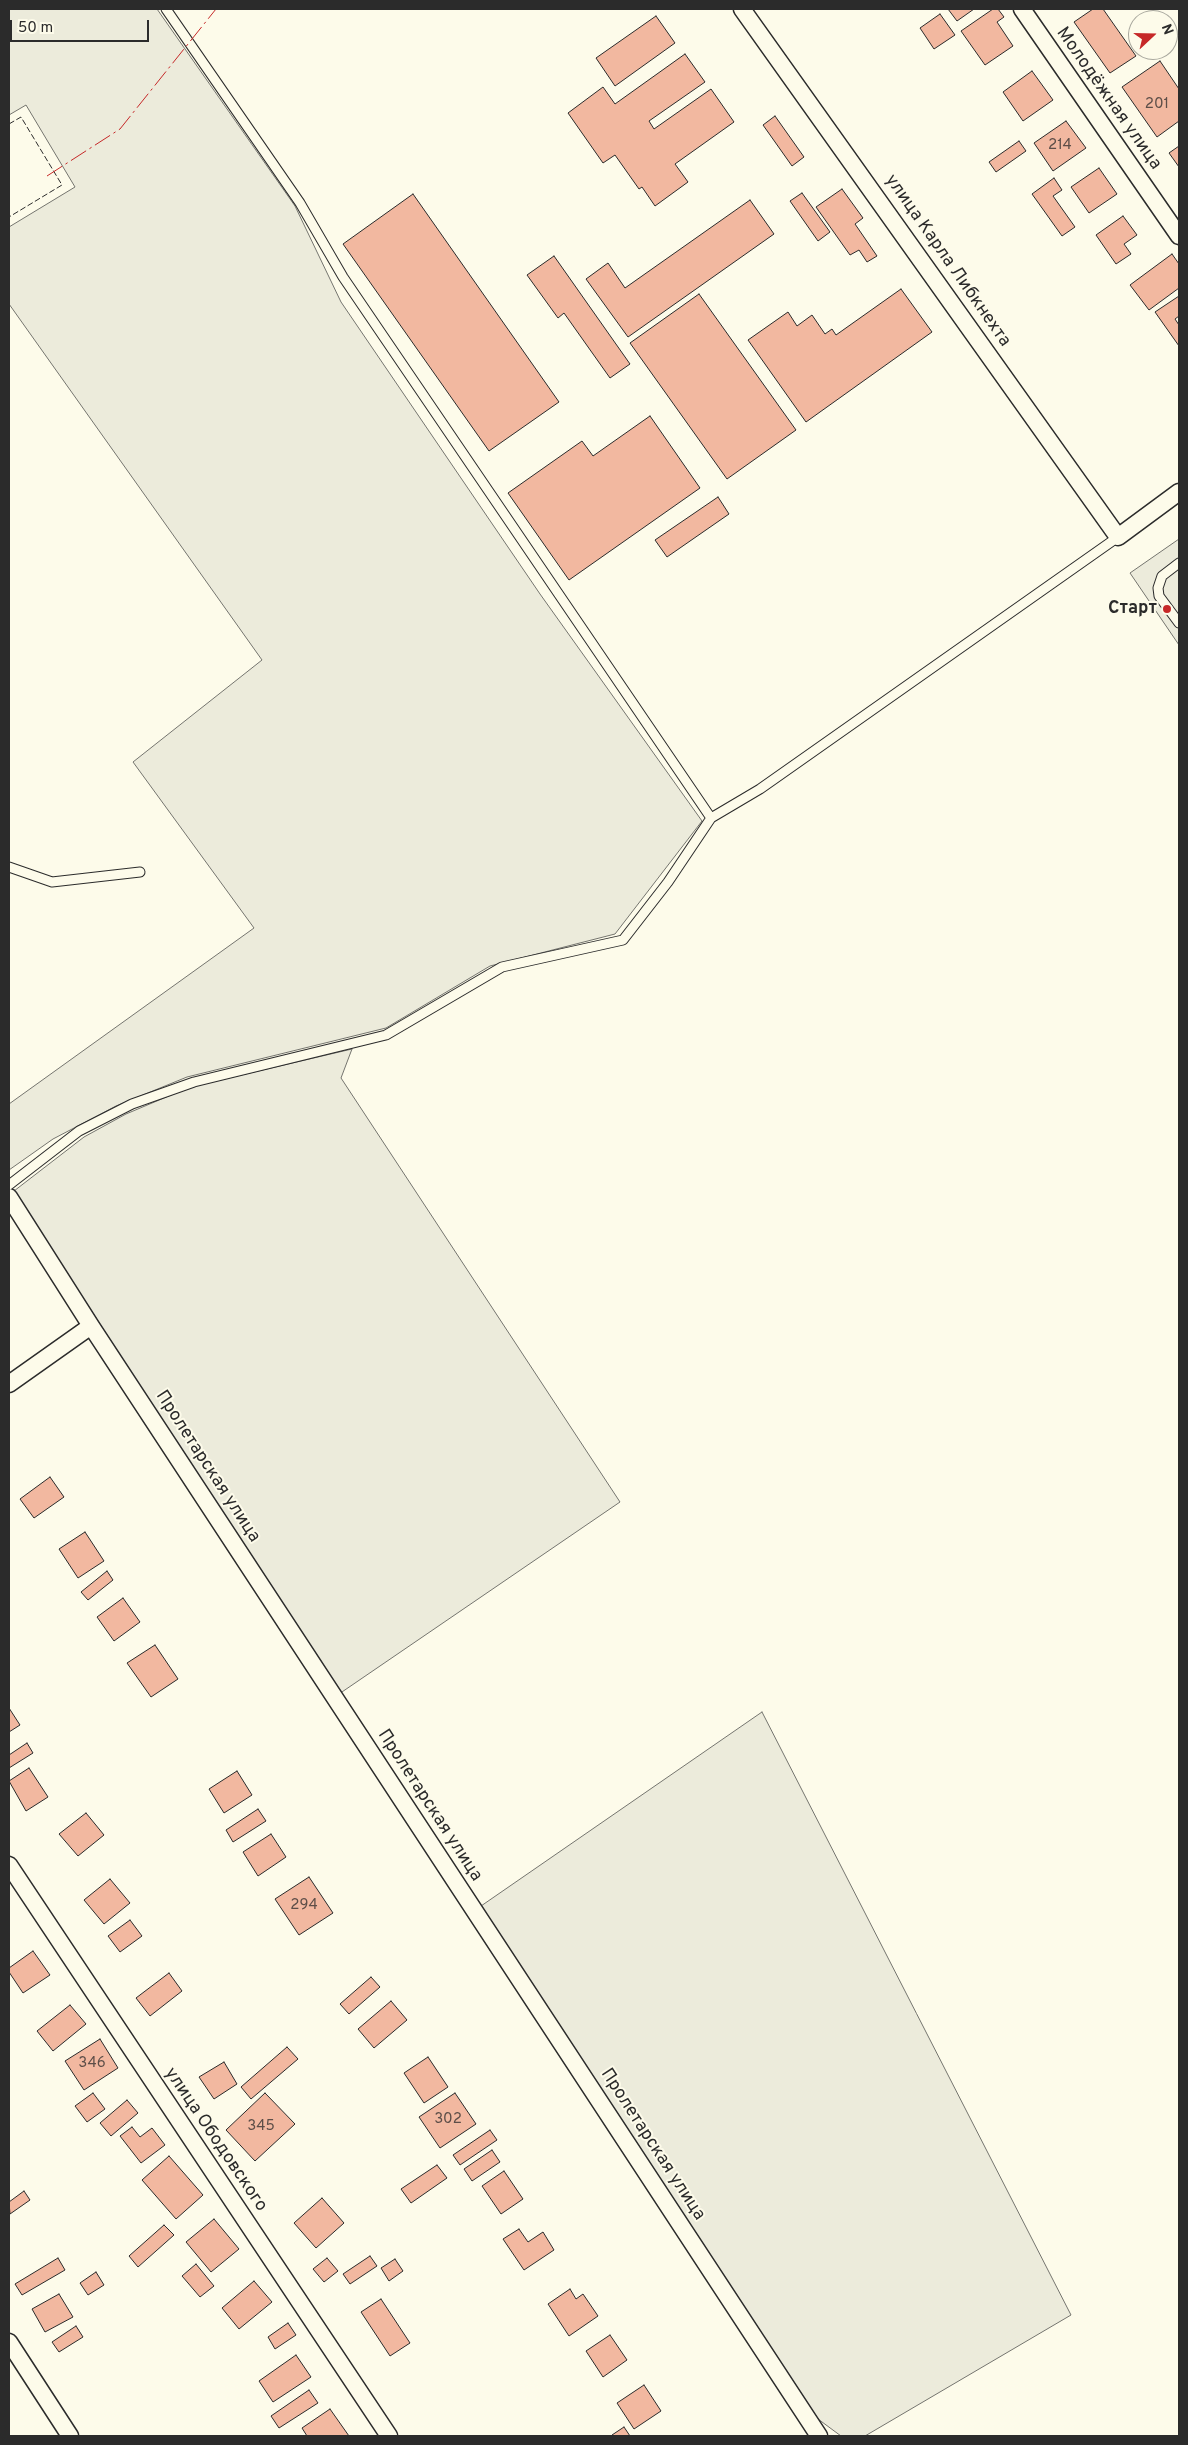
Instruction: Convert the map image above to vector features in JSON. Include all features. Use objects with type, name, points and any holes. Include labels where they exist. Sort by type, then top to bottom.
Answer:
[{"type":"street","name":"улица Карла Либкнехта","points":[[742,9],[1118,537]]},
{"type":"street","name":"Молодёжная улица","points":[[1022,9],[1179,236]]},
{"type":"street","points":[[1118,537],[1179,492]]},
{"type":"street","name":"Пролетарская улица","points":[[9,1197],[91,1326],[818,2436]]},
{"type":"street","points":[[9,1384],[91,1326]]},
{"type":"street","name":"улица Ободовского","points":[[9,1865],[389,2436]]},
{"type":"street","points":[[9,2342],[70,2436]]},
{"type":"lane","points":[[166,9],[300,203],[343,277],[711,818]]},
{"type":"lane","points":[[9,1185],[78,1131],[132,1104],[194,1082],[386,1035],[502,967],[623,940],[668,882],[711,818],[760,789],[1118,537]]},
{"type":"lane","points":[[1179,563],[1162,576],[1158,588],[1159,596],[1179,623]]},
{"type":"lane","points":[[9,867],[52,882],[140,872]]},
{"type":"shaded area","points":[[9,9],[157,9],[295,206],[341,302],[540,594],[702,821],[615,934],[490,966],[386,1028],[187,1077],[116,1106],[53,1139],[9,1170],[9,1104],[254,928],[133,762],[262,660],[9,304],[9,227],[75,187],[26,105],[9,115]]},
{"type":"shaded area","name":"Старт","points":[[1179,539],[1179,645],[1130,573]]},
{"type":"shaded area","points":[[352,1049],[341,1078],[620,1502],[339,1694],[14,1191],[84,1137],[126,1114],[190,1087]]},
{"type":"shaded area","points":[[762,1712],[1071,2315],[865,2436],[841,2436],[818,2419],[481,1906]]},
{"type":"building","points":[[948,9],[974,9],[957,21]]},
{"type":"building","points":[[993,9],[998,9],[1004,17],[997,22],[1013,46],[985,65],[961,31]]},
{"type":"building","points":[[1093,9],[1103,9],[1128,45],[1128,60],[1130,60],[1110,73],[1074,22]]},
{"type":"building","points":[[940,14],[955,35],[934,49],[920,28]]},
{"type":"building","points":[[656,16],[675,43],[615,86],[596,58]]},
{"type":"building","points":[[685,54],[705,82],[649,121],[654,129],[711,89],[734,122],[675,164],[688,182],[655,206],[642,187],[639,189],[615,155],[603,163],[568,113],[603,87],[615,104]]},
{"type":"building","points":[[1160,61],[1179,89],[1179,121],[1157,137],[1122,87]]},
{"type":"building","points":[[1032,71],[1053,100],[1023,121],[1003,92]]},
{"type":"building","points":[[775,116],[804,157],[792,166],[763,125]]},
{"type":"building","points":[[1066,121],[1086,148],[1053,171],[1034,143]]},
{"type":"building","points":[[1019,141],[1026,151],[996,172],[989,162]]},
{"type":"building","points":[[1179,146],[1179,167],[1169,153]]},
{"type":"building","points":[[1099,168],[1117,194],[1089,213],[1071,187]]},
{"type":"building","points":[[1054,178],[1062,190],[1053,196],[1075,227],[1062,236],[1032,194]]},
{"type":"building","points":[[842,189],[863,218],[855,224],[877,256],[867,262],[859,250],[850,255],[816,207]]},
{"type":"building","points":[[802,193],[830,232],[818,241],[790,201]]},
{"type":"building","points":[[413,194],[559,402],[489,451],[343,244]]},
{"type":"building","points":[[750,200],[774,234],[628,337],[586,279],[608,263],[625,288]]},
{"type":"building","points":[[1123,216],[1137,235],[1124,244],[1131,254],[1116,264],[1096,235]]},
{"type":"building","points":[[1172,254],[1179,264],[1179,288],[1149,310],[1130,285]]},
{"type":"building","points":[[554,256],[630,364],[610,378],[564,313],[558,318],[527,275]]},
{"type":"building","points":[[901,289],[932,332],[806,422],[748,340],[788,312],[797,326],[812,315],[825,334],[832,329],[836,335]]},
{"type":"building","points":[[699,294],[796,430],[727,479],[630,343]]},
{"type":"building","points":[[1179,296],[1179,316],[1175,319],[1179,325],[1179,346],[1155,312]]},
{"type":"building","points":[[650,416],[700,488],[569,580],[508,493],[582,441],[593,456]]},
{"type":"building","points":[[718,497],[729,514],[667,557],[655,540]]},
{"type":"building","points":[[50,1477],[64,1497],[34,1518],[20,1499]]},
{"type":"building","points":[[85,1532],[104,1561],[78,1578],[59,1549]]},
{"type":"building","points":[[107,1571],[113,1580],[88,1600],[81,1592]]},
{"type":"building","points":[[123,1598],[140,1622],[114,1641],[97,1617]]},
{"type":"building","points":[[155,1645],[178,1679],[151,1697],[127,1663]]},
{"type":"building","points":[[9,1708],[20,1725],[9,1732]]},
{"type":"building","points":[[27,1743],[33,1753],[9,1768],[9,1755]]},
{"type":"building","points":[[29,1768],[48,1797],[26,1811],[9,1781]]},
{"type":"building","points":[[237,1771],[252,1795],[224,1813],[209,1789]]},
{"type":"building","points":[[258,1809],[266,1821],[233,1842],[226,1830]]},
{"type":"building","points":[[86,1813],[104,1835],[78,1856],[59,1834]]},
{"type":"building","points":[[271,1834],[286,1857],[258,1876],[243,1852]]},
{"type":"building","points":[[309,1877],[333,1913],[299,1935],[275,1899]]},
{"type":"building","points":[[110,1879],[130,1903],[104,1924],[84,1900]]},
{"type":"building","points":[[130,1920],[142,1936],[120,1952],[108,1936]]},
{"type":"building","points":[[33,1951],[50,1975],[23,1993],[9,1972],[9,1968]]},
{"type":"building","points":[[169,1973],[182,1991],[150,2016],[136,1998]]},
{"type":"building","points":[[371,1977],[380,1987],[349,2014],[340,2004]]},
{"type":"building","points":[[391,2001],[407,2020],[374,2048],[358,2029]]},
{"type":"building","points":[[70,2005],[86,2024],[53,2051],[37,2031]]},
{"type":"building","points":[[100,2039],[118,2068],[84,2090],[65,2061]]},
{"type":"building","points":[[287,2047],[298,2059],[251,2099],[241,2087]]},
{"type":"building","points":[[428,2057],[448,2087],[424,2103],[404,2073]]},
{"type":"building","points":[[224,2062],[237,2084],[214,2099],[199,2077]]},
{"type":"building","points":[[93,2093],[105,2109],[87,2122],[75,2106]]},
{"type":"building","points":[[265,2093],[295,2124],[255,2161],[226,2130]]},
{"type":"building","points":[[455,2093],[476,2124],[440,2148],[419,2117]]},
{"type":"building","points":[[127,2100],[138,2113],[111,2136],[100,2123]]},
{"type":"building","points":[[132,2127],[140,2137],[152,2128],[165,2145],[141,2163],[120,2136]]},
{"type":"building","points":[[490,2130],[497,2140],[460,2165],[453,2155]]},
{"type":"building","points":[[492,2150],[500,2162],[472,2181],[464,2169]]},
{"type":"building","points":[[169,2156],[203,2195],[176,2219],[142,2180]]},
{"type":"building","points":[[437,2165],[447,2178],[411,2203],[401,2189]]},
{"type":"building","points":[[504,2171],[523,2199],[501,2214],[482,2186]]},
{"type":"building","points":[[24,2191],[30,2200],[10,2214],[9,2202]]},
{"type":"building","points":[[322,2198],[344,2223],[316,2248],[294,2223]]},
{"type":"building","points":[[214,2219],[239,2249],[211,2272],[186,2242]]},
{"type":"building","points":[[164,2225],[174,2235],[138,2267],[129,2256]]},
{"type":"building","points":[[519,2229],[528,2242],[543,2232],[554,2250],[524,2270],[503,2239]]},
{"type":"building","points":[[370,2256],[377,2266],[350,2284],[343,2274]]},
{"type":"building","points":[[58,2258],[65,2270],[22,2295],[15,2284]]},
{"type":"building","points":[[327,2258],[338,2271],[324,2282],[313,2269]]},
{"type":"building","points":[[395,2259],[403,2271],[389,2281],[381,2268]]},
{"type":"building","points":[[196,2264],[214,2286],[200,2297],[182,2276]]},
{"type":"building","points":[[96,2272],[104,2285],[88,2295],[80,2283]]},
{"type":"building","points":[[254,2281],[272,2302],[239,2329],[222,2308]]},
{"type":"building","points":[[570,2289],[576,2299],[583,2294],[598,2316],[569,2336],[548,2304]]},
{"type":"building","points":[[59,2294],[73,2317],[45,2332],[32,2309]]},
{"type":"building","points":[[381,2299],[410,2343],[390,2356],[361,2312]]},
{"type":"building","points":[[288,2323],[296,2335],[275,2349],[268,2337]]},
{"type":"building","points":[[76,2326],[83,2337],[59,2352],[52,2342]]},
{"type":"building","points":[[610,2335],[627,2360],[603,2377],[586,2351]]},
{"type":"building","points":[[296,2355],[311,2377],[273,2402],[259,2381]]},
{"type":"building","points":[[644,2385],[661,2411],[634,2429],[617,2403]]},
{"type":"building","points":[[309,2390],[318,2403],[279,2428],[271,2416]]},
{"type":"building","points":[[330,2409],[349,2436],[307,2436],[302,2428]]},
{"type":"building","points":[[624,2427],[630,2436],[612,2435]]},
{"type":"fence","points":[[9,124],[21,117],[62,185],[9,217]]},
{"type":"power","points":[[47,176],[120,129],[216,9]]},
{"type":"place","name":"Старт","points":[[1167,609]]}]
